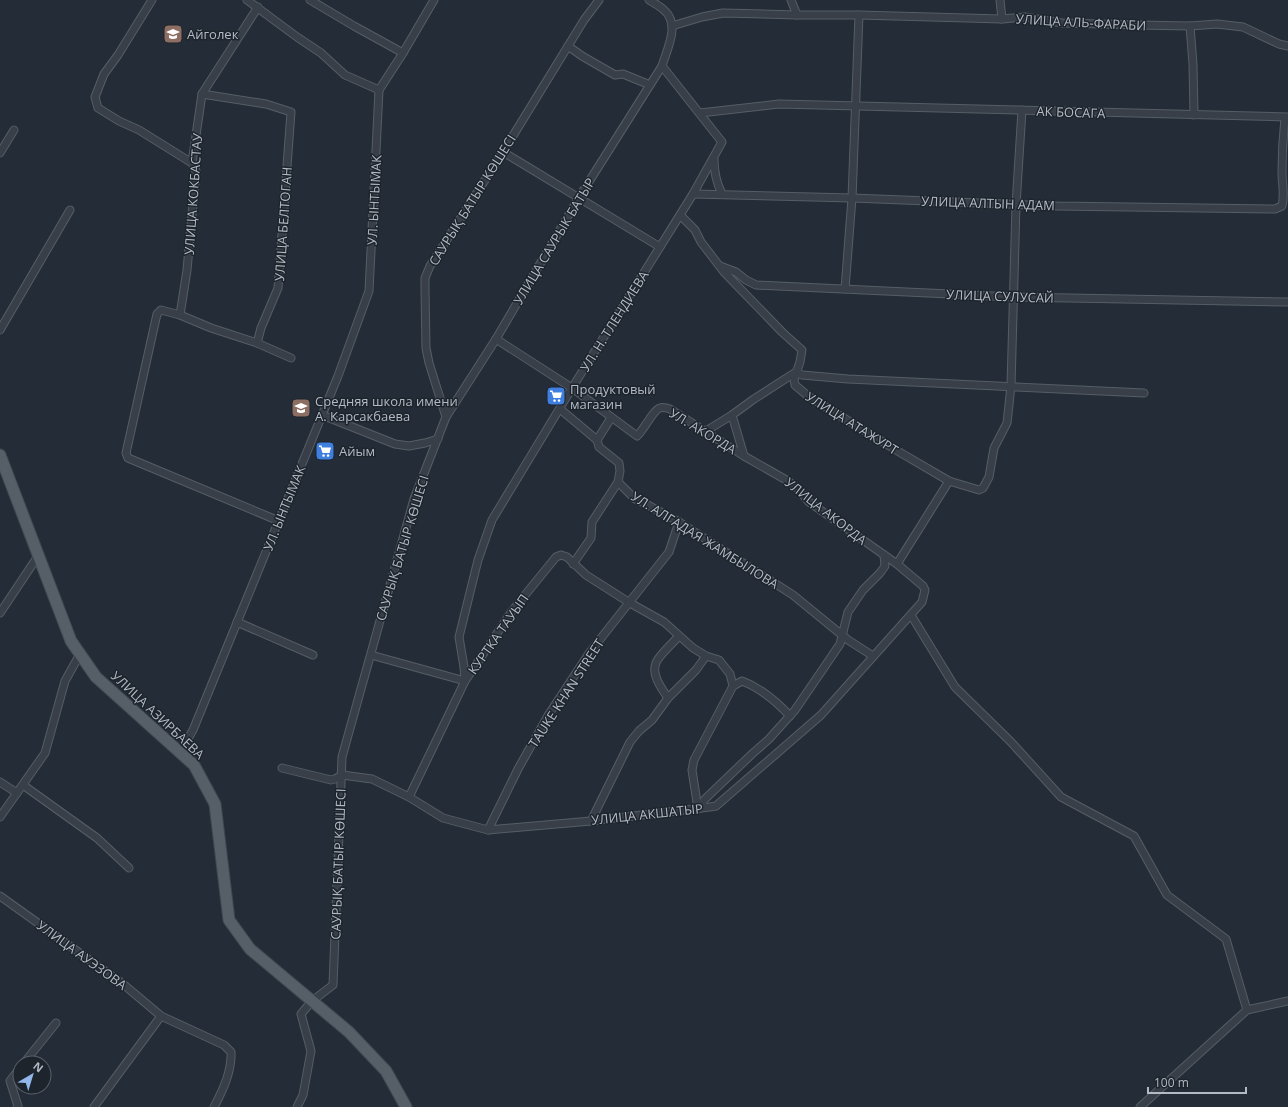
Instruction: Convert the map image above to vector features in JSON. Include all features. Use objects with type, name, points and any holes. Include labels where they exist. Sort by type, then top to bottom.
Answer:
[{"type":"main road","name":"УЛИЦА АЗИРБАЕВА","points":[[0,456],[71,641],[96,676],[194,765],[215,804],[229,920],[250,949],[349,1032],[386,1071],[406,1107]]},
{"type":"street","points":[[152,0],[118,55],[104,74],[95,97],[98,108],[119,121],[139,130],[192,163]]},
{"type":"street","points":[[247,0],[321,53],[345,75],[379,90],[434,0]]},
{"type":"street","points":[[310,0],[403,53]]},
{"type":"street","name":"САУРЫҚ БАТЫР КӨШЕСІ","points":[[297,1107],[303,1095],[311,1051],[301,1014],[312,1000],[333,985],[342,757],[414,499],[446,417],[429,363],[426,348],[425,278],[430,266],[503,152],[584,20],[599,0]]},
{"type":"street","points":[[649,0],[666,12],[672,26]]},
{"type":"street","points":[[791,0],[797,15]]},
{"type":"street","points":[[1000,0],[1002,19]]},
{"type":"street","name":"УЛИЦА КОКБАСТАУ","points":[[180,315],[187,270],[196,171],[192,163],[202,94],[258,7]]},
{"type":"street","name":"УЛИЦА АЛЬ-ФАРАБИ","points":[[672,26],[702,17],[723,13],[1002,19],[1025,17],[1062,23],[1190,26],[1217,24],[1243,27],[1279,44],[1288,46]]},
{"type":"street","points":[[845,289],[852,198],[859,15]]},
{"type":"street","name":"УЛИЦА САУРЫК БАТЫР","points":[[446,417],[496,340],[578,199],[662,66],[672,34],[672,26]]},
{"type":"street","points":[[1190,26],[1193,64],[1194,115]]},
{"type":"street","points":[[568,46],[615,75],[623,74],[650,85]]},
{"type":"street","points":[[662,66],[700,113]]},
{"type":"street","name":"УЛ. ЫНТЫМАК","points":[[180,752],[193,730],[279,521],[338,376],[369,291],[379,90]]},
{"type":"street","name":"УЛИЦА БЕЛТОГАН","points":[[202,94],[266,104],[291,112],[278,288],[261,328],[257,343]]},
{"type":"street","name":"АК БОСАГА","points":[[700,113],[779,104],[1286,117]]},
{"type":"street","points":[[1010,386],[1016,204],[1022,110]]},
{"type":"street","name":"УЛ. Н. ТЛЕНДИЕВА","points":[[465,681],[459,637],[478,560],[492,520],[693,194],[722,142],[700,113]]},
{"type":"street","name":"УЛИЦА АЛТЫН АДАМ","points":[[693,194],[852,198],[1057,206],[1275,209],[1282,206],[1284,198],[1282,152],[1286,117]]},
{"type":"street","points":[[0,153],[14,130]]},
{"type":"street","points":[[503,152],[578,199],[660,247]]},
{"type":"street","points":[[714,156],[716,183],[722,194]]},
{"type":"street","points":[[0,330],[70,210]]},
{"type":"street","name":"УЛИЦА АТАЖУРТ","points":[[680,215],[695,230],[701,242],[718,265],[782,332],[802,350],[794,379],[795,385],[808,396],[901,454],[949,481],[979,490],[983,488],[989,477],[994,448],[1007,423],[1010,386]]},
{"type":"street","name":"УЛИЦА СУЛУСАЙ","points":[[718,265],[736,272],[746,280],[756,285],[1014,297],[1288,302]]},
{"type":"street","points":[[279,521],[128,458],[126,453],[157,314],[160,310],[180,315],[210,328],[257,343],[291,358]]},
{"type":"street","name":"УЛ. АКОРДА","points":[[496,340],[572,388],[637,436],[641,433],[656,410],[661,407],[670,409],[744,456]]},
{"type":"street","points":[[706,431],[796,372],[802,375],[848,379],[1144,393]]},
{"type":"street","name":"УЛ. АЛГАДАЯ ЖАМБЫЛОВА","points":[[560,409],[597,440],[599,447],[619,463],[620,471],[618,482],[634,499],[679,522],[793,595],[843,635],[873,656]]},
{"type":"street","points":[[322,415],[395,444],[409,446],[438,439]]},
{"type":"street","points":[[732,415],[744,456]]},
{"type":"street","points":[[597,440],[612,418]]},
{"type":"street","name":"УЛИЦА АКОРДА","points":[[744,456],[788,481],[796,487],[809,502],[897,564],[923,586]]},
{"type":"street","points":[[897,564],[949,481]]},
{"type":"street","points":[[574,564],[591,538],[592,522],[618,482]]},
{"type":"street","name":"TAUKE KHAN STREET","points":[[488,830],[518,769],[549,714],[590,652],[669,552],[679,522]]},
{"type":"street","name":"КУРТКА ТАУЫП","points":[[409,797],[465,681],[512,611],[556,557],[561,555],[567,557],[586,575],[630,603],[664,622],[679,636],[706,656],[719,660],[730,674],[733,686]]},
{"type":"street","points":[[698,809],[705,799],[769,739],[790,716],[840,644],[848,612],[863,590],[885,566],[884,555]]},
{"type":"street","points":[[0,613],[38,556]]},
{"type":"street","name":"УЛИЦА АКШАТЫР","points":[[282,768],[331,780],[342,775],[372,779],[409,797],[443,818],[488,830],[591,821],[716,806],[821,715],[922,602],[925,590],[923,586]]},
{"type":"street","points":[[910,615],[955,687],[1011,742],[1061,797],[1134,836],[1168,895],[1226,939],[1247,1010]]},
{"type":"street","points":[[237,622],[313,655]]},
{"type":"street","points":[[668,698],[661,688],[655,673],[656,663],[679,636]]},
{"type":"street","points":[[0,817],[46,752],[65,681],[80,654]]},
{"type":"street","points":[[371,655],[465,681]]},
{"type":"street","points":[[591,821],[630,742],[639,731],[652,720],[668,698],[696,670],[706,656]]},
{"type":"street","points":[[698,809],[692,770],[694,760],[733,686],[742,681],[753,685],[775,700],[790,716]]},
{"type":"street","points":[[0,782],[17,793]]},
{"type":"street","points":[[23,785],[97,838],[129,868]]},
{"type":"street","name":"УЛИЦА АУЭЗОВА","points":[[0,896],[123,984],[161,1016],[224,1045],[231,1052],[232,1063],[214,1107]]},
{"type":"street","points":[[1140,1107],[1247,1010],[1288,1001]]},
{"type":"street","points":[[94,1107],[161,1016]]},
{"type":"street","points":[[30,1055],[56,1023]]},
{"type":"street","points":[[14,1095],[17,1107]]},
{"type":"place","name":"Айголек","points":[[173,34]]},
{"type":"place","name":"Продуктовый магазин","points":[[556,396]]},
{"type":"place","name":"Средняя школа имени А. Карсакбаева","points":[[301,408]]},
{"type":"place","name":"Айым","points":[[325,451]]}]
